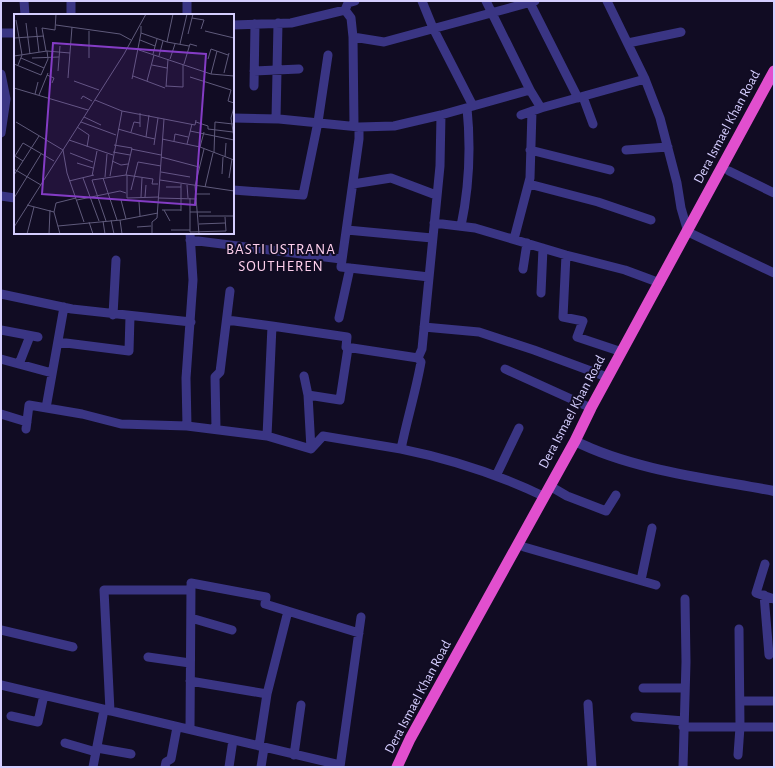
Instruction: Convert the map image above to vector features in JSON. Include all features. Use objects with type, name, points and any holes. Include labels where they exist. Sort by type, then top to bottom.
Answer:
[{"type":"highway","name":"Dera Ismael Khan Road","points":[[397,767],[410,739],[543,496],[579,442],[596,413],[691,234],[774,71]]},
{"type":"highway","name":"Dera Ismael Khan Road","points":[[404,767],[555,489],[579,442],[591,408],[660,283],[729,171],[774,86]]},
{"type":"street","points":[[24,1],[25,14]]},
{"type":"street","points":[[71,1],[71,14]]},
{"type":"street","points":[[187,14],[188,1]]},
{"type":"street","points":[[345,10],[348,3],[355,1]]},
{"type":"street","points":[[422,1],[470,107],[468,180],[466,202],[461,226]]},
{"type":"street","points":[[486,1],[490,13],[530,90],[536,109],[530,150],[529,184],[514,239]]},
{"type":"street","points":[[607,1],[645,79],[660,118],[691,234],[774,273]]},
{"type":"street","points":[[353,37],[384,42],[531,2],[593,124]]},
{"type":"street","points":[[234,25],[291,23],[345,10]]},
{"type":"street","points":[[345,10],[351,18],[353,37],[356,126],[353,184],[341,267],[429,277]]},
{"type":"street","points":[[276,119],[278,23]]},
{"type":"street","points":[[254,86],[255,24]]},
{"type":"street","points":[[628,43],[680,32]]},
{"type":"street","points":[[1,33],[14,33]]},
{"type":"street","points":[[234,190],[303,195],[318,122],[328,55]]},
{"type":"street","points":[[254,71],[299,69]]},
{"type":"street","points":[[1,74],[7,99],[1,133]]},
{"type":"street","points":[[521,115],[536,109],[645,79]]},
{"type":"street","points":[[234,118],[276,119],[356,126],[394,126],[441,115],[530,90]]},
{"type":"street","points":[[418,358],[422,349],[440,166],[441,115]]},
{"type":"street","points":[[626,150],[668,147]]},
{"type":"street","points":[[530,150],[610,170]]},
{"type":"street","points":[[729,171],[774,193]]},
{"type":"street","points":[[353,184],[391,178],[436,195]]},
{"type":"street","points":[[529,184],[598,202],[651,220]]},
{"type":"street","points":[[1,196],[14,198]]},
{"type":"street","points":[[434,223],[475,228],[566,255],[625,270],[660,283]]},
{"type":"street","points":[[347,230],[432,238]]},
{"type":"street","points":[[187,426],[186,378],[193,280],[190,236],[341,259]]},
{"type":"street","points":[[523,269],[527,243]]},
{"type":"street","points":[[541,294],[543,248]]},
{"type":"street","points":[[566,255],[563,317],[583,321],[577,336],[622,352]]},
{"type":"street","points":[[113,315],[116,260]]},
{"type":"street","points":[[339,318],[350,268]]},
{"type":"street","points":[[216,429],[215,377],[220,372],[230,291]]},
{"type":"street","points":[[1,294],[113,315],[191,322]]},
{"type":"street","points":[[46,408],[64,307]]},
{"type":"street","points":[[58,342],[129,351],[130,316]]},
{"type":"street","points":[[227,320],[347,337],[346,348],[348,348],[340,400],[308,394]]},
{"type":"street","points":[[267,436],[272,326]]},
{"type":"street","points":[[424,327],[479,332],[608,377]]},
{"type":"street","points":[[1,330],[34,337],[19,364]]},
{"type":"street","points":[[348,348],[418,358]]},
{"type":"street","points":[[401,449],[408,412],[416,391],[421,362],[418,358]]},
{"type":"street","points":[[1,359],[52,373]]},
{"type":"street","points":[[506,369],[591,408]]},
{"type":"street","points":[[304,376],[308,394],[311,448]]},
{"type":"street","points":[[1,414],[26,426],[29,405],[82,414],[121,424],[187,426],[267,436],[311,448]]},
{"type":"street","points":[[496,476],[519,428]]},
{"type":"street","points":[[311,448],[323,436],[401,449],[457,461],[543,496]]},
{"type":"street","points":[[579,442],[635,464],[774,491]]},
{"type":"street","points":[[555,489],[567,496],[606,511],[616,495]]},
{"type":"street","points":[[641,580],[652,528]]},
{"type":"street","points":[[524,547],[656,585]]},
{"type":"street","points":[[765,564],[756,593],[774,599]]},
{"type":"street","points":[[190,729],[191,583]]},
{"type":"street","points":[[93,767],[107,710],[104,590],[191,583],[266,596],[266,604],[359,632]]},
{"type":"street","points":[[764,595],[769,655]]},
{"type":"street","points":[[683,767],[685,598]]},
{"type":"street","points":[[261,767],[267,694],[288,611]]},
{"type":"street","points":[[1,685],[340,766],[361,617]]},
{"type":"street","points":[[191,618],[232,630]]},
{"type":"street","points":[[738,755],[740,727],[739,629]]},
{"type":"street","points":[[1,630],[73,647]]},
{"type":"street","points":[[148,657],[190,663]]},
{"type":"street","points":[[190,681],[267,694]]},
{"type":"street","points":[[643,688],[685,688]]},
{"type":"street","points":[[11,716],[38,722],[44,695]]},
{"type":"street","points":[[740,701],[774,701]]},
{"type":"street","points":[[588,704],[592,767]]},
{"type":"street","points":[[294,755],[301,705]]},
{"type":"street","points":[[635,717],[683,724],[774,727]]},
{"type":"street","points":[[165,767],[166,762],[171,759],[177,727]]},
{"type":"street","points":[[229,767],[233,740]]},
{"type":"street","points":[[65,744],[96,750],[130,754]]},
{"type":"district","name":"BASTI USTRANA SOUTHEREN","points":[[281,258]]}]
